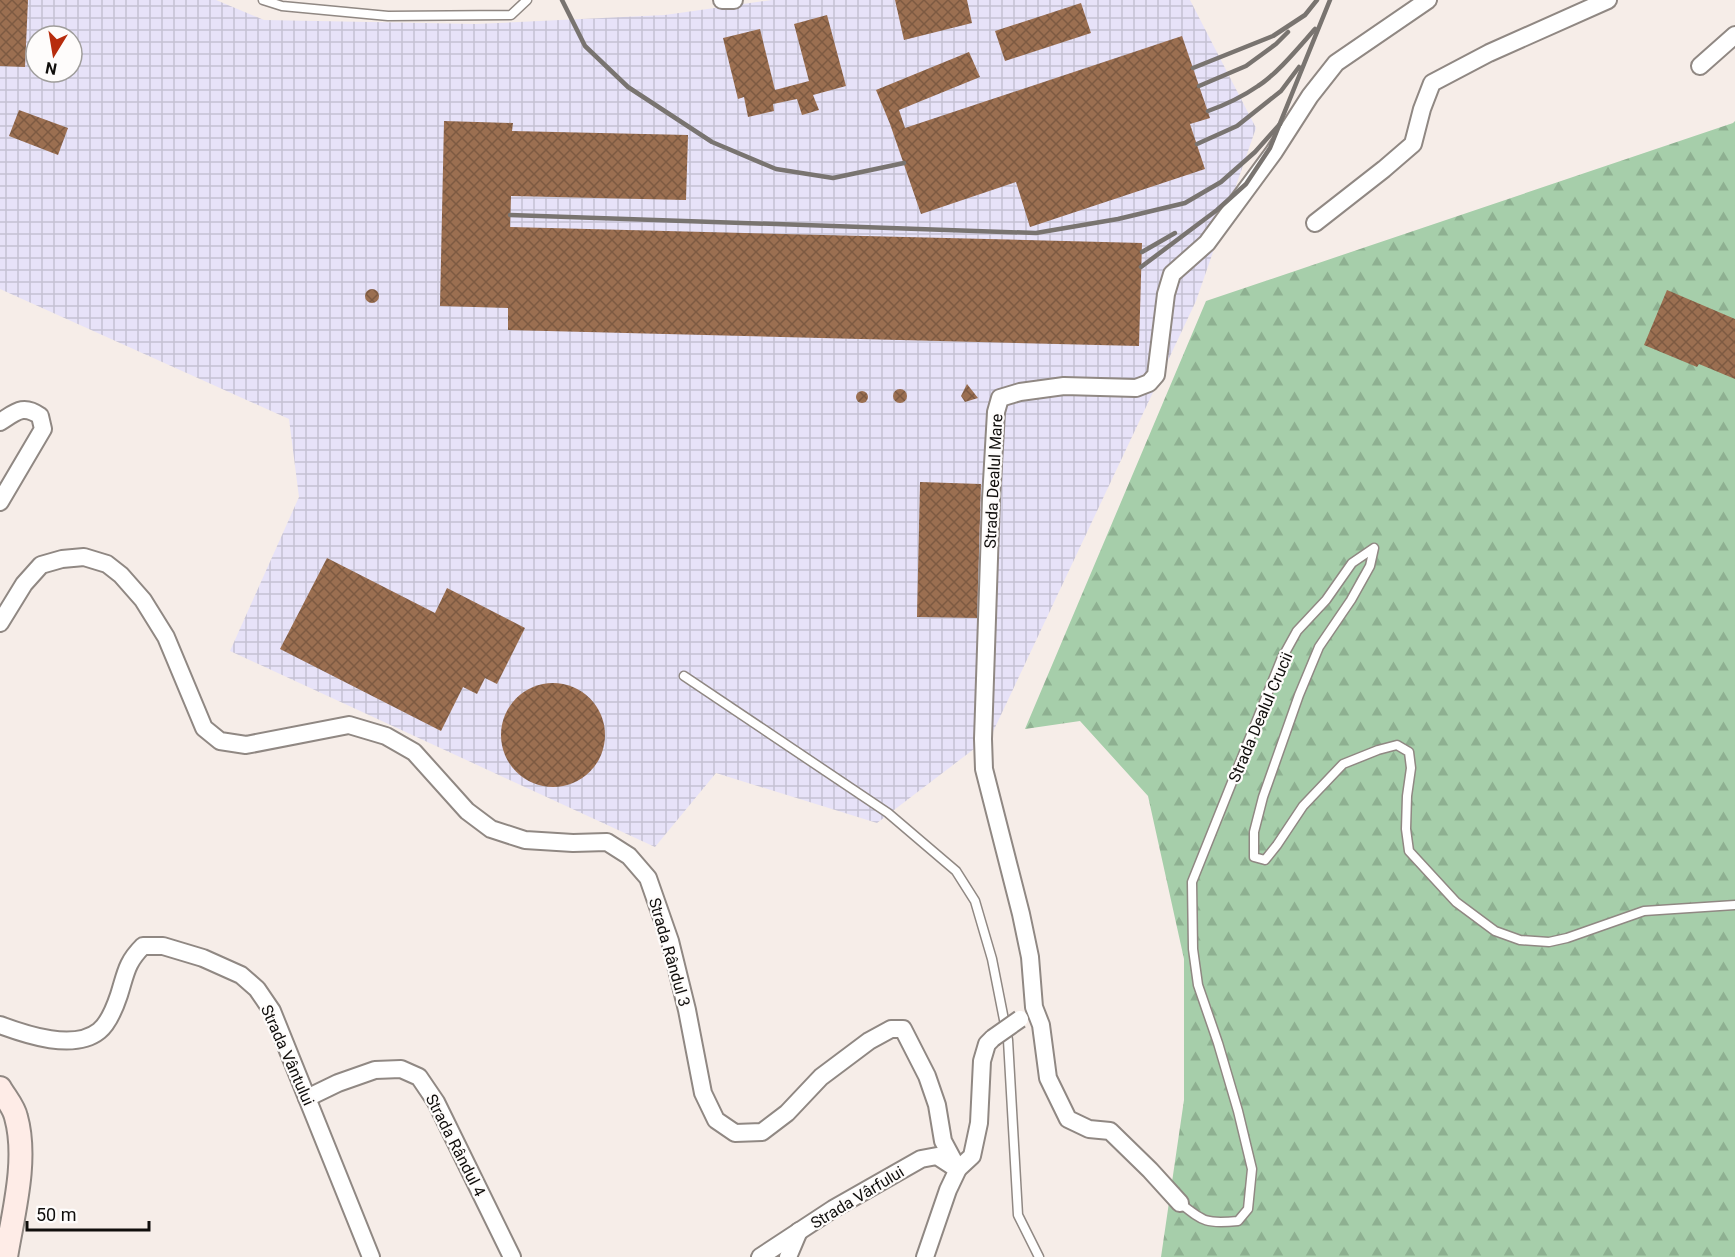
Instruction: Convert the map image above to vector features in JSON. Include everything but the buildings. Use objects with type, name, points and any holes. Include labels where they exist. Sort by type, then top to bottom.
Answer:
[{"type":"street","points":[[722,0],[734,0]]},
{"type":"street","name":"Strada Dealul Mare","points":[[1034,1007],[1030,957],[1022,914],[984,769],[991,499],[996,412],[1000,398],[1020,392],[1064,386],[1136,388],[1149,383],[1156,375],[1166,294],[1172,274],[1207,243],[1274,152],[1310,96],[1336,63],[1428,0]]},
{"type":"street","points":[[1315,222],[1413,144],[1432,82],[1489,53],[1608,0]]},
{"type":"street","points":[[1700,66],[1735,35]]},
{"type":"street","points":[[0,422],[20,410],[32,411],[40,416],[43,429],[0,502]]},
{"type":"street","name":"Strada Rândul 3","points":[[0,623],[24,584],[41,565],[62,559],[84,557],[107,564],[121,575],[142,600],[166,637],[204,728],[220,741],[246,745],[349,726],[386,736],[414,752],[467,811],[491,829],[525,840],[573,843],[607,842],[629,856],[648,878],[670,941],[687,1010],[703,1094],[716,1120],[735,1133],[762,1132],[787,1113],[821,1077],[869,1041],[891,1029],[903,1029],[927,1076],[937,1105],[943,1141],[958,1169]]},
{"type":"street","name":"Strada Vântului","points":[[0,1025],[61,1041],[83,1040],[100,1031],[111,1016],[132,958],[143,946],[163,946],[203,958],[241,975],[257,989],[272,1011],[371,1257]]},
{"type":"street","points":[[925,1257],[948,1190],[958,1169],[972,1156],[979,1123],[982,1060],[987,1044],[1034,1007]]},
{"type":"street","name":"Strada Dealul Crucii","points":[[1034,1007],[1041,1025],[1048,1078],[1068,1119],[1089,1129],[1110,1131],[1180,1203]]},
{"type":"street","name":"Strada Rândul 4","points":[[307,1098],[338,1083],[375,1070],[401,1069],[419,1077],[436,1102],[512,1257]]},
{"type":"street","points":[[0,1088],[16,1115],[21,1147],[20,1172],[6,1257]]},
{"type":"street","name":"Strada Vârfului","points":[[760,1257],[833,1209],[921,1159],[937,1156],[958,1169]]},
{"type":"street","points":[[788,1257],[799,1231]]},
{"type":"lane","points":[[263,0],[282,6],[400,16],[511,15],[527,0]]},
{"type":"lane","name":"Strada Dealul Crucii","points":[[1180,1203],[1200,1219],[1216,1223],[1238,1221],[1248,1209],[1252,1169],[1222,1054],[1198,985],[1193,949],[1192,882],[1281,660],[1297,632],[1326,600],[1352,563],[1374,548],[1370,566],[1351,600],[1319,647],[1299,695],[1263,797],[1254,832],[1254,857],[1265,860],[1303,806],[1343,764],[1397,745],[1409,752],[1411,768],[1407,796],[1408,851],[1456,902],[1495,931],[1520,940],[1549,942],[1644,911],[1735,905]]},
{"type":"lane","points":[[684,676],[888,813],[956,871],[975,900],[992,959],[1008,1040],[1018,1215],[1039,1257]]},
{"type":"shaded area","points":[[0,0],[216,0],[264,20],[476,24],[665,15],[772,0],[1190,0],[1256,128],[1196,301],[991,736],[877,823],[716,773],[655,847],[230,651],[299,497],[289,419],[0,289]]},
{"type":"green space","points":[[1735,121],[1735,1257],[1161,1257],[1184,1100],[1184,959],[1148,796],[1080,721],[1025,729],[1206,301]]},
{"type":"railway","points":[[562,0],[585,46],[628,87],[712,142],[776,169],[833,178],[904,163]]},
{"type":"railway","points":[[1193,68],[1273,36],[1305,15],[1317,0]]},
{"type":"railway","points":[[1141,267],[1217,210],[1246,184],[1270,148],[1330,0]]},
{"type":"railway","points":[[1208,111],[1240,97],[1273,75],[1315,29]]},
{"type":"railway","points":[[1199,86],[1246,66],[1288,32]]},
{"type":"railway","points":[[1197,144],[1237,126],[1281,91],[1299,67]]},
{"type":"railway","points":[[510,215],[1036,233],[1118,219],[1185,203],[1221,182],[1255,152],[1280,124]]},
{"type":"railway","points":[[1142,252],[1175,233]]}]
